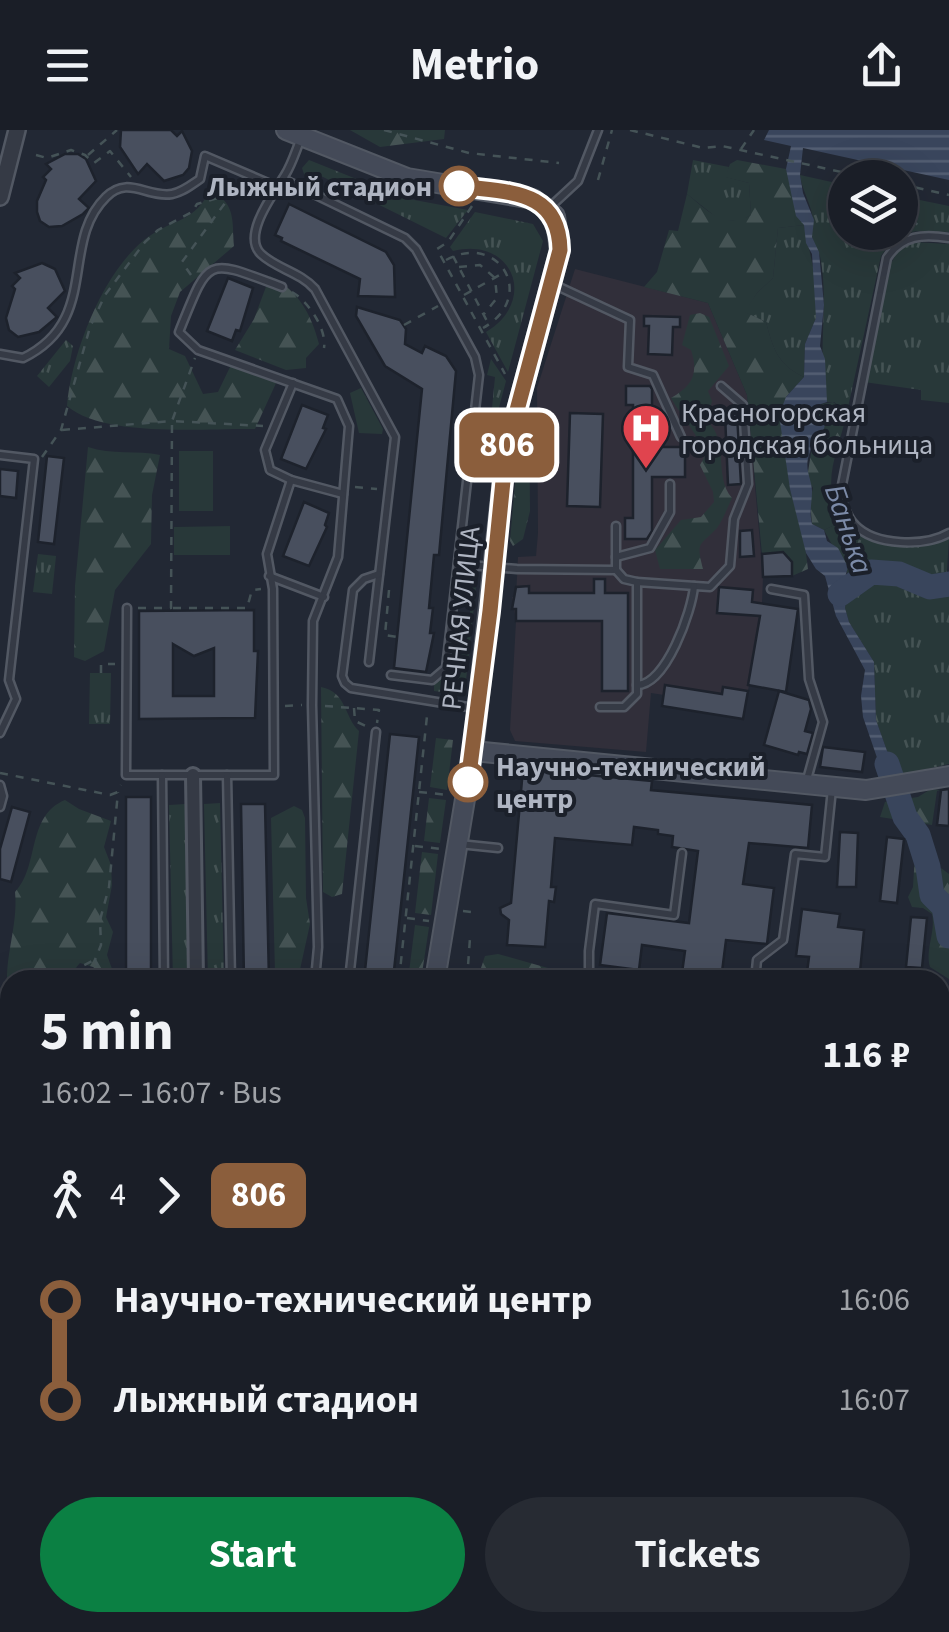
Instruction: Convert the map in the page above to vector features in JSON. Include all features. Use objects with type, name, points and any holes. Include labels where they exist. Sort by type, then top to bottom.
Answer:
[{"type":"main road","points":[[294,133],[406,178],[521,195],[548,209]]},
{"type":"main road","name":"РЕЧНАЯ УЛИЦА","points":[[436,970],[451,847],[473,751],[506,451],[552,284],[560,238],[555,216],[548,209]]},
{"type":"main road","points":[[473,751],[832,787],[883,789],[949,776]]},
{"type":"street","points":[[0,197],[16,130]]},
{"type":"street","points":[[193,775],[196,970]]},
{"type":"lane","points":[[548,209],[578,181],[598,130]]},
{"type":"lane","points":[[294,133],[284,179],[275,186],[255,232],[256,248],[315,288],[395,437],[369,662]]},
{"type":"lane","points":[[0,354],[24,358],[59,329],[76,289],[86,230],[106,196],[120,187],[134,186],[153,194],[184,190],[200,179],[205,156],[275,186]]},
{"type":"lane","points":[[284,179],[405,238],[416,249],[475,357],[479,375],[444,673],[432,680],[391,676]]},
{"type":"lane","points":[[949,238],[904,240],[894,247],[883,267],[840,495],[854,524],[878,538],[932,540],[949,533]]},
{"type":"lane","points":[[282,287],[226,266],[205,274],[179,332],[198,350],[337,399],[349,426],[338,557],[313,621],[316,970]]},
{"type":"lane","points":[[552,284],[630,320],[628,367],[654,375],[680,437]]},
{"type":"lane","points":[[293,384],[264,450],[270,470],[290,480],[344,490]]},
{"type":"lane","points":[[616,526],[616,570],[624,579],[710,587],[730,566],[734,519],[748,484],[743,405],[721,386]]},
{"type":"lane","points":[[0,455],[34,459],[9,680],[16,699],[0,733]]},
{"type":"lane","points":[[127,608],[126,775],[274,776],[272,588],[267,554],[290,480]]},
{"type":"lane","points":[[616,557],[650,548],[670,512],[670,484]]},
{"type":"lane","points":[[458,564],[616,570]]},
{"type":"lane","points":[[380,574],[364,579],[353,590],[343,680],[351,688],[478,708]]},
{"type":"lane","points":[[268,575],[324,597]]},
{"type":"lane","points":[[600,706],[624,707],[637,694],[637,582]]},
{"type":"lane","points":[[637,685],[645,686],[658,675],[689,616],[694,586]]},
{"type":"lane","points":[[771,589],[804,595],[809,679],[823,722],[806,784]]},
{"type":"lane","points":[[351,970],[376,732]]},
{"type":"lane","points":[[162,775],[164,970]]},
{"type":"lane","points":[[227,775],[232,970]]},
{"type":"lane","points":[[0,785],[0,807]]},
{"type":"lane","points":[[756,970],[758,960],[783,940],[794,854],[825,857],[832,787]]},
{"type":"lane","points":[[451,847],[498,848]]},
{"type":"lane","points":[[590,970],[595,904],[674,914],[682,853]]},
{"type":"path","points":[[87,156],[117,130]]},
{"type":"path","points":[[384,130],[469,152],[559,162]]},
{"type":"path","points":[[598,180],[612,130]]},
{"type":"path","points":[[630,130],[703,148],[722,146],[828,169]]},
{"type":"path","points":[[740,150],[754,130]]},
{"type":"path","points":[[36,155],[48,158],[71,150],[94,163],[110,151],[134,186]]},
{"type":"path","points":[[198,284],[182,262],[212,218],[235,193],[245,173]]},
{"type":"path","points":[[918,188],[949,195]]},
{"type":"path","points":[[34,459],[46,456],[61,430],[90,327],[118,274],[158,230],[192,212],[197,204],[235,193]]},
{"type":"path","points":[[472,206],[448,242],[437,248],[505,374]]},
{"type":"path","points":[[918,225],[929,236]]},
{"type":"path","points":[[444,261],[468,252],[482,253],[506,272],[510,280],[509,298],[502,313],[481,329]]},
{"type":"path","points":[[453,256],[489,324]]},
{"type":"path","points":[[458,267],[480,265],[495,278],[498,298],[484,314]]},
{"type":"path","points":[[463,296],[506,272]]},
{"type":"path","points":[[282,287],[298,294],[306,303],[326,338],[324,348]]},
{"type":"path","points":[[404,325],[445,302]]},
{"type":"path","points":[[172,608],[172,421],[192,366]]},
{"type":"path","points":[[61,430],[172,421],[242,422],[274,427]]},
{"type":"path","points":[[344,490],[389,490]]},
{"type":"path","points":[[378,589],[390,590],[385,635],[397,637]]},
{"type":"path","points":[[127,608],[247,608],[252,590]]},
{"type":"path","points":[[101,673],[101,664],[127,664]]},
{"type":"path","points":[[274,706],[312,704],[378,710],[376,732],[355,720],[354,708]]},
{"type":"path","points":[[400,970],[427,716]]},
{"type":"path","points":[[0,773],[110,794],[118,792]]},
{"type":"path","points":[[76,970],[95,960],[101,945],[100,920],[109,887],[118,792],[126,775]]},
{"type":"path","points":[[419,792],[451,795]]},
{"type":"path","points":[[414,846],[451,847]]},
{"type":"path","points":[[462,911],[472,912]]},
{"type":"path","points":[[406,918],[425,920]]},
{"type":"path","points":[[468,970],[470,938]]},
{"type":"path","points":[[95,960],[100,970]]},
{"type":"shaded area","name":"Красногорская городская больница","points":[[575,269],[708,303],[747,395],[763,577],[748,691],[724,687],[722,694],[666,685],[664,695],[651,693],[646,752],[515,741],[510,730],[516,621],[512,597],[516,597],[518,557],[536,556],[538,533],[537,388]]},
{"type":"green space","points":[[350,130],[445,130],[444,139],[380,147]]},
{"type":"green space","points":[[309,160],[404,198],[468,210],[446,238],[315,173],[311,180],[305,177],[302,168]]},
{"type":"green space","points":[[693,160],[729,167],[726,177],[749,183],[751,215],[742,220],[721,221],[687,194]]},
{"type":"green space","points":[[737,160],[786,169],[804,225],[778,228],[773,278],[745,312],[766,322],[778,355],[804,377],[786,397],[790,489],[808,569],[792,576],[792,562],[784,552],[762,554],[747,395],[708,303],[644,287],[657,272],[669,230],[678,231],[687,194],[724,219],[751,215],[749,183],[725,177],[730,164]]},
{"type":"green space","points":[[800,175],[828,181],[828,250],[886,250],[881,256],[847,412],[834,402],[827,402],[823,274]]},
{"type":"green space","points":[[217,195],[230,211],[234,246],[180,292],[171,316],[169,349],[185,356],[203,394],[218,392],[231,365],[277,381],[255,429],[130,427],[84,416],[67,406],[83,337],[119,267],[151,235],[189,216],[207,196]]},
{"type":"green space","points":[[918,200],[949,206],[949,232],[919,231]]},
{"type":"green space","points":[[475,212],[533,224],[543,241],[508,372],[486,332],[512,304],[512,274],[490,253],[474,249],[453,251],[450,247]]},
{"type":"green space","points":[[804,225],[816,281],[816,318],[805,344],[804,377],[778,355],[766,322],[744,312],[773,278],[778,228]]},
{"type":"green space","points":[[918,242],[949,244],[949,403],[921,400],[921,390],[864,382],[888,268],[899,250],[918,250]]},
{"type":"green space","points":[[270,276],[296,296],[312,323],[319,344],[306,358],[306,368],[286,370],[235,350],[254,319]]},
{"type":"green space","points":[[700,313],[709,317],[729,366],[708,391],[712,401],[707,421],[718,438],[723,480],[732,498],[719,525],[701,545],[703,569],[660,569],[655,550],[681,520],[701,517],[714,502],[700,465],[705,456],[703,450],[671,398],[692,378],[691,350],[682,345],[690,315]]},
{"type":"green space","points":[[66,340],[73,346],[70,361],[49,387],[37,376]]},
{"type":"green space","points":[[491,359],[506,381],[487,453],[477,452],[479,429],[490,429],[495,377],[487,375]]},
{"type":"green space","points":[[361,388],[382,434],[359,433],[350,393]]},
{"type":"green space","points":[[833,402],[847,412],[831,481],[843,521],[824,530],[812,524],[813,488],[807,478],[818,410],[821,404]]},
{"type":"green space","points":[[526,404],[530,511],[523,539],[513,546],[510,541],[520,425]]},
{"type":"green space","points":[[88,447],[160,455],[152,495],[151,544],[115,590],[104,651],[85,661],[74,657],[75,586]]},
{"type":"green space","points":[[179,451],[213,451],[213,511],[179,511]]},
{"type":"green space","points":[[843,521],[867,536],[894,545],[921,546],[949,538],[946,585],[871,572],[852,588],[893,580],[924,590],[949,588],[949,764],[896,776],[876,720],[874,662],[849,622],[845,608],[849,590],[843,581],[848,574],[824,530]]},
{"type":"green space","points":[[230,526],[230,555],[174,555],[174,527]]},
{"type":"green space","points":[[38,554],[56,556],[52,594],[33,592]]},
{"type":"green space","points":[[463,578],[471,579],[476,587],[465,690],[458,694],[434,691],[434,683],[450,671],[455,652],[466,649],[472,594],[463,589]]},
{"type":"green space","points":[[90,673],[111,673],[110,724],[89,724]]},
{"type":"green space","points":[[321,687],[336,694],[359,731],[342,894],[332,897],[323,892]]},
{"type":"green space","points":[[436,738],[453,740],[447,790],[430,787]]},
{"type":"green space","points":[[931,789],[940,790],[932,825],[880,817],[885,802],[918,797]]},
{"type":"green space","points":[[429,798],[446,800],[440,843],[424,841]]},
{"type":"green space","points":[[65,800],[111,821],[104,847],[111,865],[106,917],[113,932],[107,955],[111,970],[97,970],[80,963],[74,970],[8,970],[15,892],[28,869],[44,817]]},
{"type":"green space","points":[[220,803],[224,970],[208,970],[204,804]]},
{"type":"green space","points":[[185,804],[189,970],[173,970],[169,805]]},
{"type":"green space","points":[[294,806],[302,810],[305,818],[310,924],[300,970],[275,970],[271,818]]},
{"type":"green space","points":[[422,852],[438,854],[431,915],[415,913]]},
{"type":"green space","points":[[915,854],[949,874],[949,970],[930,967],[932,914],[912,907],[908,897],[913,887]]},
{"type":"green space","points":[[415,925],[429,927],[423,970],[409,970]]},
{"type":"green space","points":[[498,954],[555,970],[480,970],[485,956]]},
{"type":"water","points":[[769,130],[949,130],[949,180],[918,173],[918,160],[858,160],[803,148],[800,175],[814,220],[812,237],[819,252],[824,305],[820,346],[825,359],[827,402],[821,404],[817,415],[824,429],[808,458],[811,520],[824,530],[827,541],[838,548],[848,567],[845,608],[849,622],[874,662],[876,720],[896,776],[884,778],[863,717],[865,670],[836,616],[825,576],[806,553],[790,489],[779,415],[786,397],[804,377],[805,344],[816,318],[812,254],[804,225],[796,216],[786,169],[791,146],[764,140]]},
{"type":"building","points":[[121,130],[171,130],[177,136],[182,131],[192,151],[189,168],[183,175],[164,181],[147,164],[138,174],[120,147]]},
{"type":"building","points":[[65,154],[78,154],[86,159],[96,181],[79,199],[89,208],[83,214],[62,226],[49,227],[40,221],[37,201],[46,180],[43,177],[51,169],[46,164]]},
{"type":"building","points":[[289,204],[386,252],[394,265],[395,297],[358,296],[360,279],[281,241],[275,235]]},
{"type":"building","points":[[42,263],[55,269],[65,291],[48,308],[57,317],[39,332],[18,337],[9,330],[6,318],[15,289],[12,286],[20,278],[15,273]]},
{"type":"building","points":[[228,278],[253,288],[240,331],[236,330],[232,341],[207,331]]},
{"type":"building","points":[[357,307],[400,320],[406,329],[405,344],[422,353],[425,346],[446,356],[456,371],[439,555],[434,555],[429,608],[433,608],[430,633],[434,633],[426,672],[394,668],[422,389],[385,366],[356,316]]},
{"type":"building","points":[[644,316],[680,317],[680,327],[673,327],[672,355],[648,354],[649,326],[644,326]]},
{"type":"building","points":[[626,386],[652,389],[652,447],[685,447],[685,477],[652,477],[652,531],[647,539],[625,539],[625,518],[633,518],[633,405],[626,405]]},
{"type":"building","points":[[302,405],[328,415],[323,428],[326,429],[306,469],[281,459]]},
{"type":"building","points":[[570,413],[603,414],[600,507],[567,506]]},
{"type":"building","points":[[725,414],[737,414],[741,484],[728,485]]},
{"type":"building","points":[[47,456],[64,458],[54,544],[38,542]]},
{"type":"building","points":[[0,469],[18,471],[16,498],[0,496]]},
{"type":"building","points":[[304,502],[329,513],[327,527],[309,566],[283,556]]},
{"type":"building","points":[[752,530],[754,556],[740,557],[740,531]]},
{"type":"building","points":[[783,552],[792,562],[792,576],[763,577],[762,554]]},
{"type":"building","points":[[594,579],[605,579],[605,593],[628,593],[628,691],[602,691],[602,621],[516,621],[516,609],[512,609],[516,587],[529,586],[529,593],[594,593]]},
{"type":"building","points":[[719,587],[753,590],[752,602],[798,609],[786,692],[748,685],[760,616],[717,613]]},
{"type":"building","points":[[254,610],[254,651],[258,651],[255,718],[139,719],[139,611]],"holes":[[[173,644],[194,656],[214,648],[214,696],[173,696]]]},
{"type":"building","points":[[665,685],[722,694],[723,687],[748,691],[743,719],[662,706]]},
{"type":"building","points":[[779,691],[809,700],[811,709],[805,731],[813,733],[807,754],[764,745]]},
{"type":"building","points":[[390,734],[419,737],[394,970],[365,970]]},
{"type":"building","points":[[823,747],[865,752],[862,772],[820,767]]},
{"type":"building","points":[[523,769],[652,781],[651,790],[812,805],[808,848],[749,843],[743,884],[774,888],[767,944],[726,940],[722,970],[682,970],[685,951],[642,945],[639,970],[600,965],[607,913],[689,923],[698,851],[672,847],[673,836],[658,834],[658,830],[634,827],[632,845],[555,838],[551,887],[556,887],[554,902],[549,901],[545,947],[507,945],[509,920],[500,908],[511,903]]},
{"type":"building","points":[[949,789],[949,826],[937,825],[941,790]]},
{"type":"building","points":[[126,797],[151,797],[151,970],[126,970]]},
{"type":"building","points":[[241,804],[265,804],[269,970],[244,970]]},
{"type":"building","points":[[12,807],[30,812],[11,882],[0,879],[0,849]]},
{"type":"building","points":[[840,832],[858,833],[856,887],[837,887]]},
{"type":"building","points":[[887,837],[904,839],[897,903],[880,901]]},
{"type":"building","points":[[802,909],[840,914],[838,927],[864,930],[860,970],[807,970],[809,957],[796,956]]},
{"type":"building","points":[[911,917],[927,918],[922,968],[906,967]]},
{"type":"waterway","points":[[840,594],[871,572],[899,574],[930,587],[949,584]]},
{"type":"waterway","name":"Банька","points":[[887,764],[905,817],[918,835],[932,895],[944,907],[949,936]]},
{"type":"bus line","name":"806","points":[[459,186],[534,199],[555,216],[560,238],[559,262],[506,451],[468,782]]},
{"type":"place","name":"Лыжный стадион","points":[[459,186]]},
{"type":"place","name":"Красногорская городская больница","points":[[646,470]]},
{"type":"place","name":"Научно-технический центр","points":[[468,782]]}]
